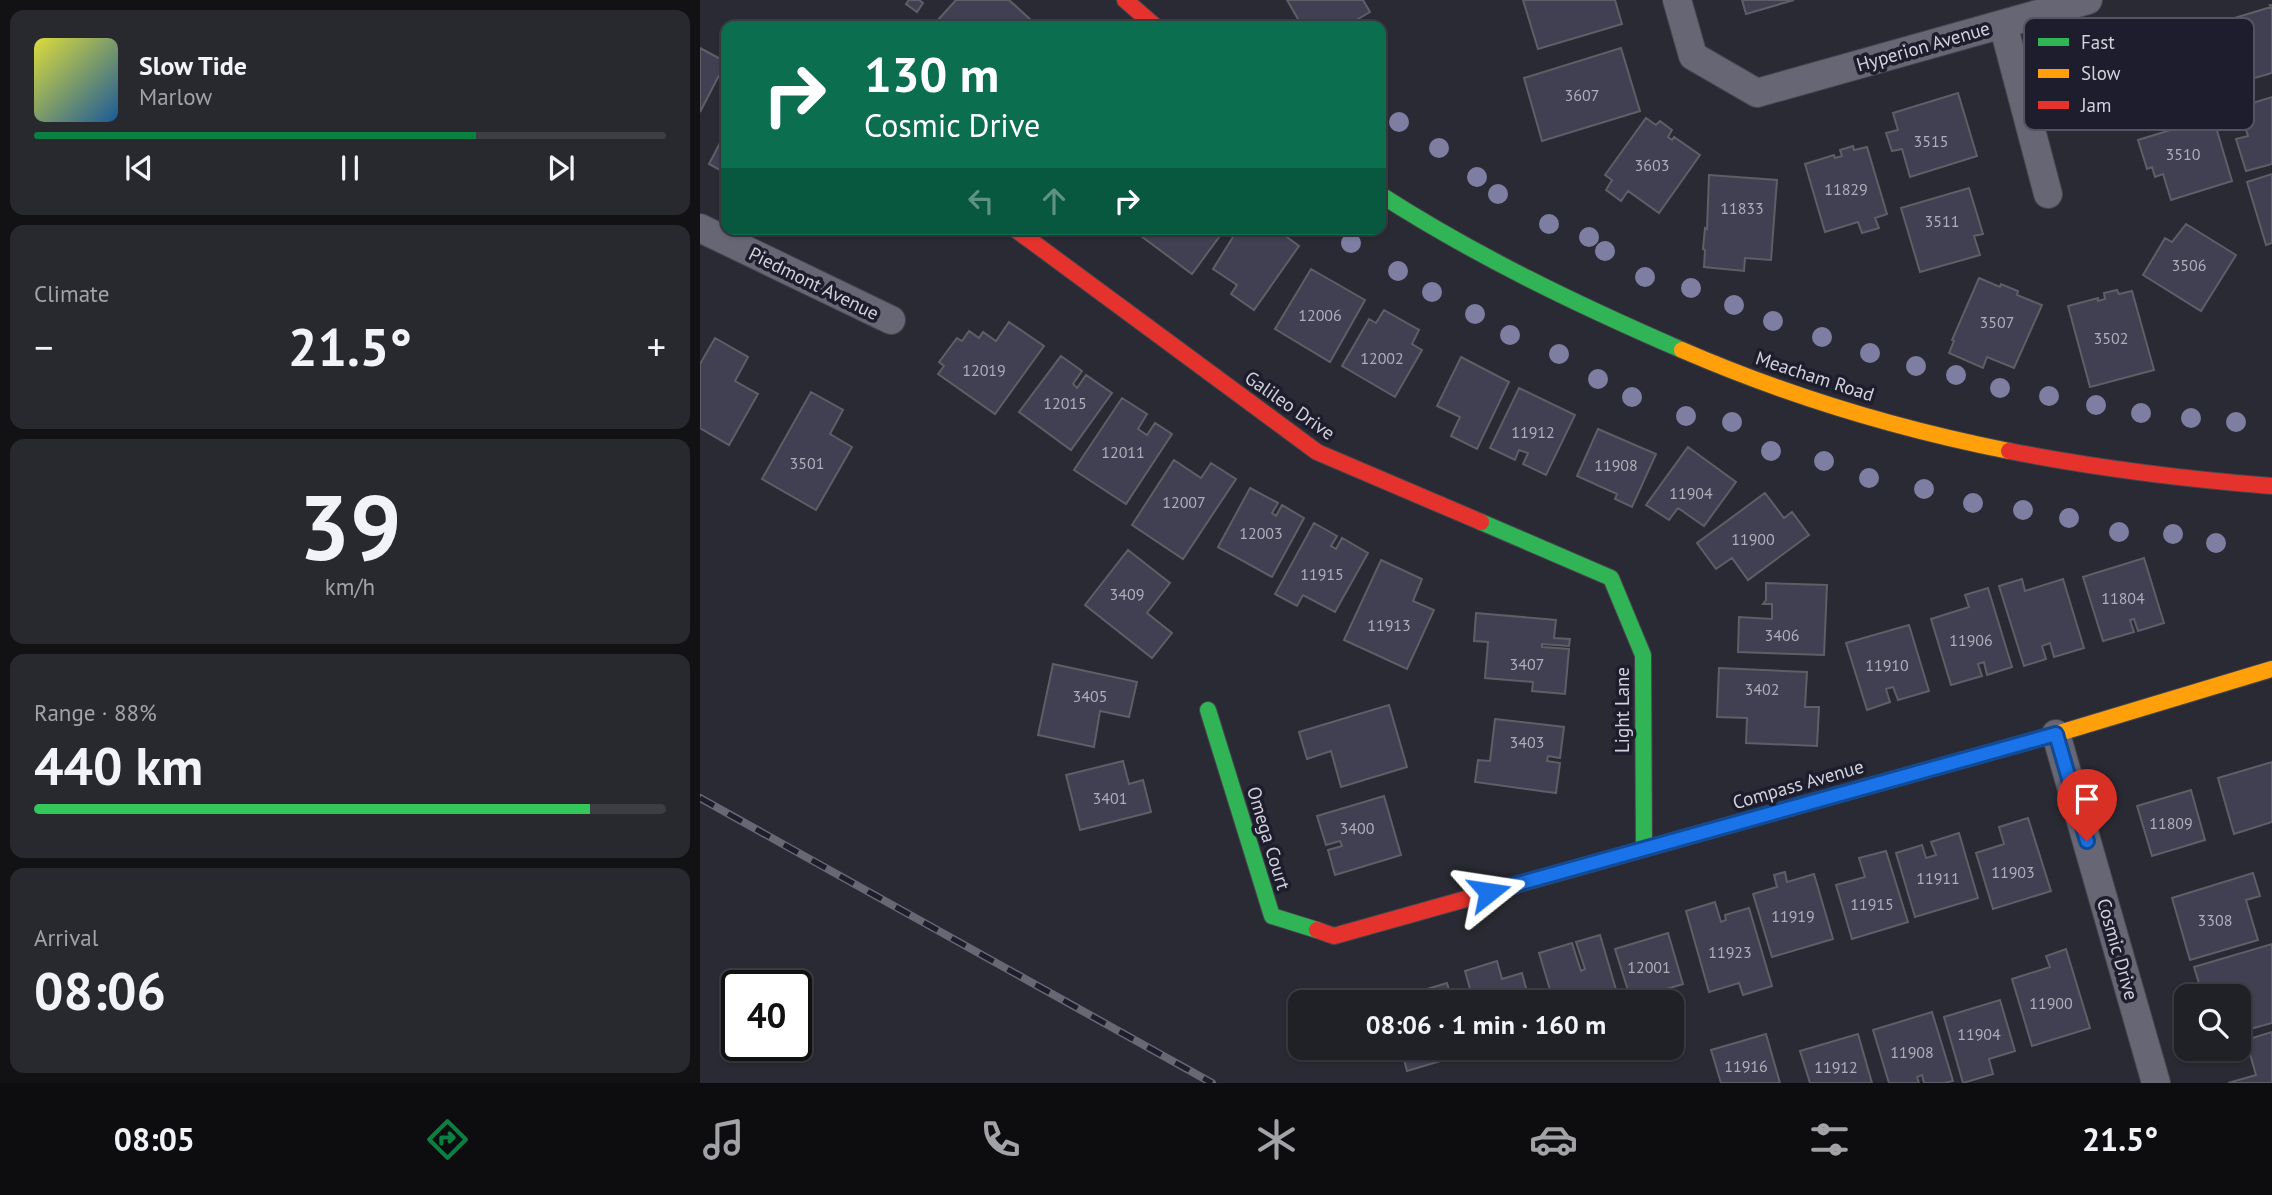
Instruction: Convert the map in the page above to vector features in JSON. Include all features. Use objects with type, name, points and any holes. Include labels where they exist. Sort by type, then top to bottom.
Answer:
[{"type":"street","name":"Hyperion Avenue","points":[[1677,0],[1693,56],[1758,93],[2024,18]]},
{"type":"street","name":"Hyperion Avenue","points":[[2024,18],[2088,0]]},
{"type":"street","points":[[2003,24],[2024,103]]},
{"type":"street","points":[[2031,130],[2048,194]]},
{"type":"street","name":"Meacham Road","points":[[1386,198],[1474,251],[1653,339],[1745,376],[1846,409],[2000,449],[2098,468],[2230,484],[2272,486]]},
{"type":"street","name":"Piedmont Avenue","points":[[700,228],[891,320]]},
{"type":"street","name":"Galileo Drive","points":[[1023,235],[1317,452],[1611,578]]},
{"type":"street","name":"Light Lane","points":[[1611,578],[1643,655],[1644,849]]},
{"type":"street","name":"Compass Avenue","points":[[1334,936],[2056,734],[2272,669]]},
{"type":"street","name":"Omega Court","points":[[1208,710],[1272,916],[1334,936]]},
{"type":"street","name":"Cosmic Drive","points":[[2056,734],[2156,1083]]},
{"type":"building","points":[[909,0],[923,3],[917,12],[906,4]]},
{"type":"building","points":[[956,0],[1009,0],[1031,20],[1030,21],[937,21]]},
{"type":"building","points":[[1287,0],[1363,0],[1370,12],[1355,21],[1299,21]]},
{"type":"building","points":[[1523,0],[1615,0],[1622,24],[1538,49]]},
{"type":"building","points":[[1742,0],[1794,0],[1746,14]]},
{"type":"building","points":[[2272,5],[2272,73],[2254,78],[2254,18],[2235,18]]},
{"type":"building","points":[[700,48],[721,59],[721,72],[700,112]]},
{"type":"building","points":[[1621,48],[1640,111],[1542,141],[1524,78]]},
{"type":"building","points":[[1958,93],[1977,156],[1910,177],[1902,149],[1892,151],[1886,133],[1898,130],[1893,113]]},
{"type":"building","points":[[2272,97],[2272,164],[2246,171],[2236,139],[2248,136],[2246,130],[2254,130],[2254,103]]},
{"type":"building","points":[[1646,118],[1656,125],[1660,121],[1672,130],[1668,137],[1672,140],[1674,137],[1700,155],[1659,213],[1628,191],[1621,201],[1606,190],[1612,180],[1605,175]]},
{"type":"building","points":[[2171,130],[2217,130],[2232,181],[2171,200],[2163,174],[2155,177],[2152,167],[2147,169],[2138,140]]},
{"type":"building","points":[[721,141],[721,170],[709,164]]},
{"type":"building","points":[[1853,146],[1854,150],[1867,147],[1887,214],[1875,218],[1879,228],[1862,233],[1858,222],[1825,232],[1805,164],[1834,155],[1835,158],[1842,156],[1840,150]]},
{"type":"building","points":[[2272,174],[2272,243],[2266,245],[2247,182]]},
{"type":"building","points":[[1709,175],[1777,180],[1771,260],[1745,258],[1744,271],[1704,267]]},
{"type":"building","points":[[1969,188],[1983,234],[1974,236],[1980,255],[1920,272],[1901,208]]},
{"type":"building","points":[[2186,224],[2236,255],[2201,311],[2143,275],[2165,238],[2172,242]]},
{"type":"building","points":[[1142,235],[1221,235],[1192,274]]},
{"type":"building","points":[[1234,235],[1284,235],[1299,246],[1254,310],[1231,294],[1237,285],[1213,269]]},
{"type":"building","points":[[1311,269],[1365,300],[1330,362],[1275,329]]},
{"type":"building","points":[[1979,278],[2018,291],[2017,295],[2042,305],[2014,368],[1987,357],[1983,368],[1949,353]]},
{"type":"building","points":[[2117,290],[2119,294],[2132,291],[2154,370],[2090,387],[2068,306],[2098,298],[2098,301],[2105,299],[2104,293]]},
{"type":"building","points":[[1384,310],[1419,330],[1412,344],[1422,350],[1395,397],[1342,366],[1369,319],[1376,323]]},
{"type":"building","points":[[1009,322],[1044,346],[995,414],[938,374],[944,366],[939,362],[957,338],[962,341],[969,331],[979,338],[983,332],[996,341]]},
{"type":"building","points":[[715,338],[748,357],[735,381],[758,394],[729,445],[700,428],[700,364]]},
{"type":"building","points":[[1061,356],[1082,371],[1073,384],[1077,388],[1086,375],[1112,393],[1071,450],[1019,412]]},
{"type":"building","points":[[1461,357],[1509,382],[1477,449],[1451,436],[1460,417],[1437,406]]},
{"type":"building","points":[[1519,388],[1575,415],[1546,475],[1523,464],[1528,453],[1519,450],[1515,460],[1490,448]]},
{"type":"building","points":[[811,392],[843,410],[830,434],[852,447],[816,510],[762,479]]},
{"type":"building","points":[[1122,398],[1147,414],[1138,429],[1147,435],[1155,423],[1172,434],[1126,504],[1074,470]]},
{"type":"building","points":[[1598,429],[1656,454],[1632,507],[1615,499],[1617,494],[1577,476]]},
{"type":"building","points":[[1688,447],[1736,482],[1704,526],[1678,508],[1669,520],[1646,505]]},
{"type":"building","points":[[1174,460],[1201,478],[1211,463],[1236,479],[1183,559],[1132,525]]},
{"type":"building","points":[[1250,488],[1278,503],[1272,513],[1276,516],[1282,505],[1304,518],[1272,577],[1218,547]]},
{"type":"building","points":[[1765,493],[1784,518],[1792,512],[1809,535],[1748,580],[1732,558],[1716,569],[1697,543]]},
{"type":"building","points":[[1314,523],[1337,536],[1331,546],[1336,549],[1342,538],[1368,553],[1335,612],[1303,595],[1297,606],[1275,594]]},
{"type":"building","points":[[1128,550],[1170,583],[1147,613],[1172,633],[1152,658],[1085,605]]},
{"type":"building","points":[[2144,558],[2164,623],[2138,631],[2134,619],[2130,620],[2134,632],[2103,641],[2083,577]]},
{"type":"building","points":[[1381,560],[1422,579],[1413,601],[1434,610],[1407,669],[1344,640]]},
{"type":"building","points":[[2022,579],[2025,591],[2063,579],[2084,648],[2054,657],[2050,643],[2042,646],[2046,659],[2024,666],[1999,586]]},
{"type":"building","points":[[1766,583],[1827,585],[1824,655],[1738,652],[1739,617],[1772,619],[1772,604],[1763,604],[1766,600]]},
{"type":"building","points":[[1988,588],[2012,667],[1987,675],[1984,662],[1978,664],[1982,676],[1951,685],[1931,619],[1969,607],[1965,595]]},
{"type":"building","points":[[1476,613],[1556,620],[1554,638],[1570,639],[1569,646],[1542,644],[1542,647],[1569,649],[1565,694],[1532,691],[1533,682],[1485,678],[1488,642],[1474,641]]},
{"type":"building","points":[[1909,625],[1929,691],[1898,700],[1893,687],[1886,689],[1890,702],[1867,710],[1846,643]]},
{"type":"building","points":[[1053,664],[1137,682],[1129,717],[1100,711],[1094,747],[1038,735]]},
{"type":"building","points":[[1719,668],[1807,672],[1805,707],[1819,707],[1817,746],[1746,743],[1747,718],[1717,717]]},
{"type":"building","points":[[1389,705],[1407,767],[1341,787],[1331,751],[1307,759],[1299,732]]},
{"type":"building","points":[[1495,719],[1564,727],[1560,758],[1548,756],[1547,761],[1560,763],[1556,793],[1475,782],[1478,760],[1490,761]]},
{"type":"building","points":[[1123,761],[1129,784],[1143,780],[1151,812],[1080,830],[1066,775]]},
{"type":"building","points":[[2272,762],[2272,822],[2234,834],[2218,778]]},
{"type":"building","points":[[2191,790],[2205,840],[2152,856],[2137,806]]},
{"type":"building","points":[[1384,796],[1401,855],[1335,875],[1328,850],[1342,846],[1340,841],[1326,845],[1317,816]]},
{"type":"building","points":[[2028,818],[2051,891],[1993,909],[1976,853],[2004,844],[1999,827]]},
{"type":"building","points":[[1959,833],[1978,898],[1915,917],[1896,853],[1922,845],[1926,858],[1936,855],[1931,842]]},
{"type":"building","points":[[1886,851],[1908,922],[1852,939],[1836,885],[1865,877],[1859,858]]},
{"type":"building","points":[[1785,872],[1787,882],[1814,874],[1833,939],[1772,957],[1753,894],[1777,887],[1774,875]]},
{"type":"building","points":[[2253,873],[2260,896],[2246,900],[2258,940],[2190,960],[2172,898]]},
{"type":"building","points":[[1715,902],[1721,922],[1726,920],[1725,915],[1749,908],[1772,986],[1743,995],[1739,983],[1709,992],[1686,911]]},
{"type":"building","points":[[1668,933],[1683,984],[1664,990],[1628,990],[1615,949]]},
{"type":"building","points":[[1600,935],[1616,990],[1550,990],[1539,953],[1572,943],[1581,971],[1585,969],[1576,942]]},
{"type":"building","points":[[2272,944],[2272,1023],[2251,1029],[2251,984],[2199,984],[2194,967]]},
{"type":"building","points":[[2066,949],[2090,1028],[2032,1046],[2012,979],[2050,967],[2046,956]]},
{"type":"building","points":[[1497,961],[1502,979],[1522,973],[1527,990],[1470,990],[1465,971]]},
{"type":"building","points":[[1447,983],[1449,990],[1424,990]]},
{"type":"building","points":[[2000,1000],[2015,1051],[1989,1059],[1993,1074],[1963,1083],[1944,1017]]},
{"type":"building","points":[[1932,1012],[1953,1081],[1924,1083],[1922,1075],[1917,1077],[1919,1083],[1889,1083],[1873,1030]]},
{"type":"building","points":[[2272,1032],[2272,1083],[2228,1083],[2256,1075],[2251,1058],[2251,1038]]},
{"type":"building","points":[[1766,1034],[1780,1083],[1721,1083],[1711,1050]]},
{"type":"building","points":[[1858,1034],[1872,1083],[1810,1083],[1800,1051]]},
{"type":"building","points":[[1404,1060],[1444,1060],[1407,1071]]},
{"type":"railway","points":[[700,798],[1212,1083]]},
{"type":"traffic: fast","points":[[1386,198],[1453,239],[1528,278],[1682,350]]},
{"type":"traffic: fast","points":[[1481,522],[1611,578],[1643,655],[1644,849]]},
{"type":"traffic: fast","points":[[1208,710],[1272,916],[1317,930]]},
{"type":"traffic: slow","points":[[1682,350],[1761,382],[1843,409],[2009,451]]},
{"type":"traffic: slow","points":[[1808,803],[2056,734],[2272,669]]},
{"type":"traffic: jam","points":[[1125,0],[1149,21]]},
{"type":"traffic: jam","points":[[1023,235],[1317,452],[1481,522]]},
{"type":"traffic: jam","points":[[2009,451],[2140,472],[2272,486]]},
{"type":"traffic: jam","points":[[1317,930],[1334,936],[1808,803]]},
{"type":"route","points":[[1489,892],[2056,734],[2087,841]]}]
